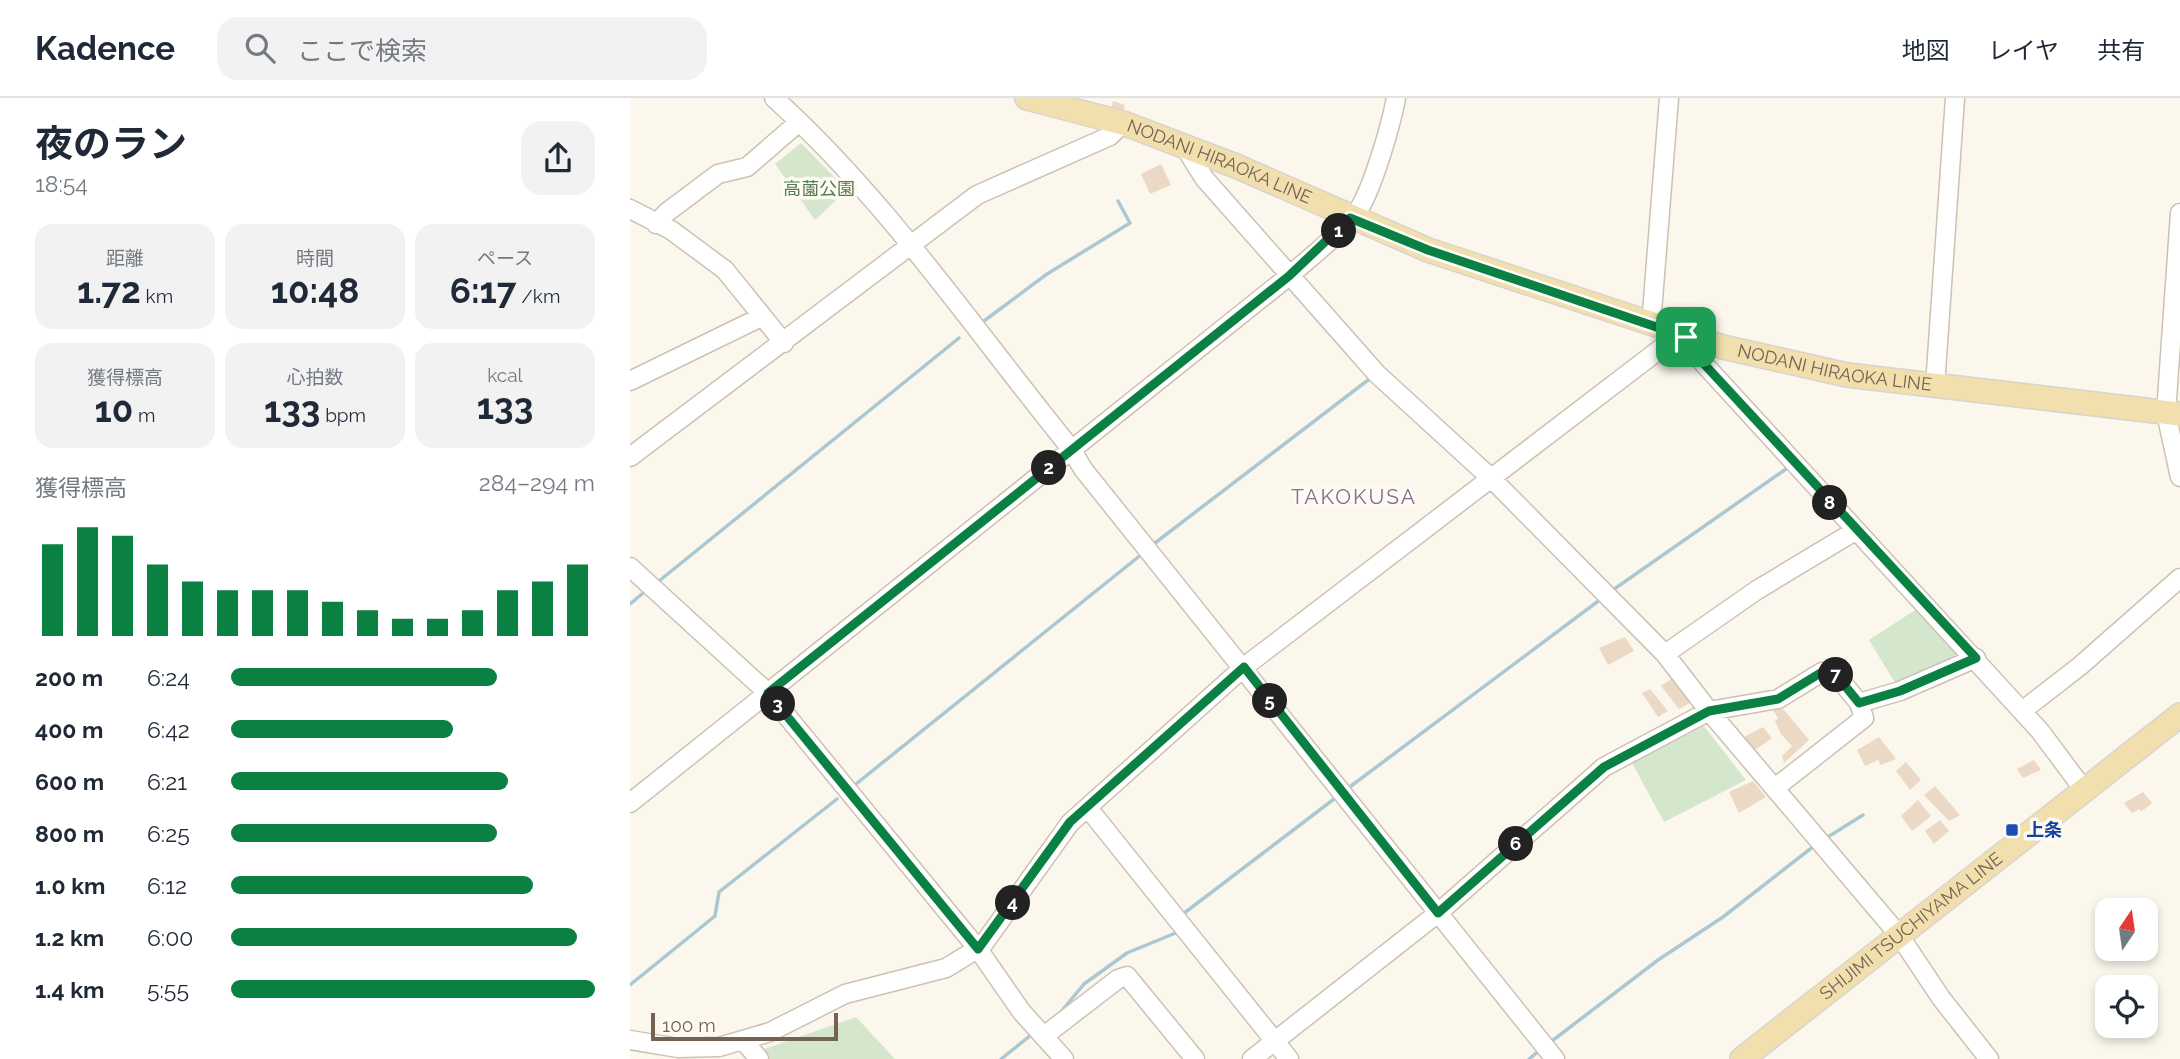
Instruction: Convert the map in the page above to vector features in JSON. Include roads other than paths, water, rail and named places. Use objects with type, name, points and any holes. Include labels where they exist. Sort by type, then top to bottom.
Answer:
[{"type":"main road","name":"NODANI HIRAOKA LINE","points":[[1027,98],[1123,123],[1184,146],[1428,250],[1681,335],[1791,364],[1847,375],[2173,414]]},
{"type":"main road","name":"SHIJIMI TSUCHIYAMA LINE","points":[[1756,1055],[1899,935],[2180,715]]},
{"type":"street","points":[[774,98],[858,181],[910,244],[1072,450],[1083,469],[1555,1059]]},
{"type":"street","points":[[630,803],[1289,276],[1358,211],[1390,131],[1396,98]]},
{"type":"street","points":[[1651,325],[1669,98]]},
{"type":"street","points":[[1935,386],[1955,98]]},
{"type":"street","points":[[656,224],[666,213],[718,174],[747,167],[799,122]]},
{"type":"street","points":[[630,457],[977,195],[1110,136],[1123,123]]},
{"type":"street","points":[[1184,146],[1204,178],[1377,374],[1493,480],[1665,654],[1709,711],[1899,935],[1941,998],[1989,1059]]},
{"type":"street","points":[[2180,213],[2173,414],[2180,477]]},
{"type":"street","points":[[632,214],[671,230],[725,270],[783,343]]},
{"type":"street","points":[[630,381],[761,317]]},
{"type":"street","points":[[630,1040],[678,1048],[719,1046],[743,1040],[770,1032],[845,994],[946,968],[978,949],[1070,822],[1244,667],[1681,335],[1693,352],[1855,531],[1976,658],[2084,790]]},
{"type":"street","points":[[1665,654],[1757,590],[1855,531]]},
{"type":"street","points":[[630,567],[768,693],[978,949],[1010,996],[1064,1059]]},
{"type":"street","points":[[2022,711],[2090,658],[2180,578]]},
{"type":"street","points":[[1859,703],[1900,691],[1976,658]]},
{"type":"street","points":[[1252,1059],[1438,913],[1604,767],[1709,711],[1778,699],[1822,672],[1833,671],[1859,703],[1864,718],[1775,788]]},
{"type":"street","points":[[1088,808],[1289,1059]]},
{"type":"street","points":[[1044,1036],[1118,979],[1127,976],[1195,1059]]},
{"type":"street","points":[[743,1040],[759,1059]]},
{"type":"waterway","points":[[984,321],[1047,274],[1130,223],[1118,201]]},
{"type":"waterway","points":[[659,581],[959,338]]},
{"type":"waterway","points":[[1155,543],[1372,377]]},
{"type":"waterway","points":[[1610,592],[1786,469]]},
{"type":"waterway","points":[[856,784],[1142,554]]},
{"type":"waterway","points":[[630,604],[642,594]]},
{"type":"waterway","points":[[1347,789],[1601,599]]},
{"type":"waterway","points":[[1183,914],[1338,796]]},
{"type":"waterway","points":[[630,985],[715,916],[719,892],[837,799]]},
{"type":"waterway","points":[[1823,840],[1863,815]]},
{"type":"waterway","points":[[1548,1044],[1658,960],[1723,917],[1814,846]]},
{"type":"waterway","points":[[1060,1013],[1084,984],[1127,953],[1178,932]]},
{"type":"waterway","points":[[1001,1059],[1031,1035]]},
{"type":"waterway","points":[[1529,1059],[1539,1051]]},
{"type":"place","name":"上条","points":[[2012,830]]},
{"type":"district","name":"TAKOKUSA","points":[[1354,497]]},
{"type":"park label","name":"高薗公園","points":[[819,189]]}]
